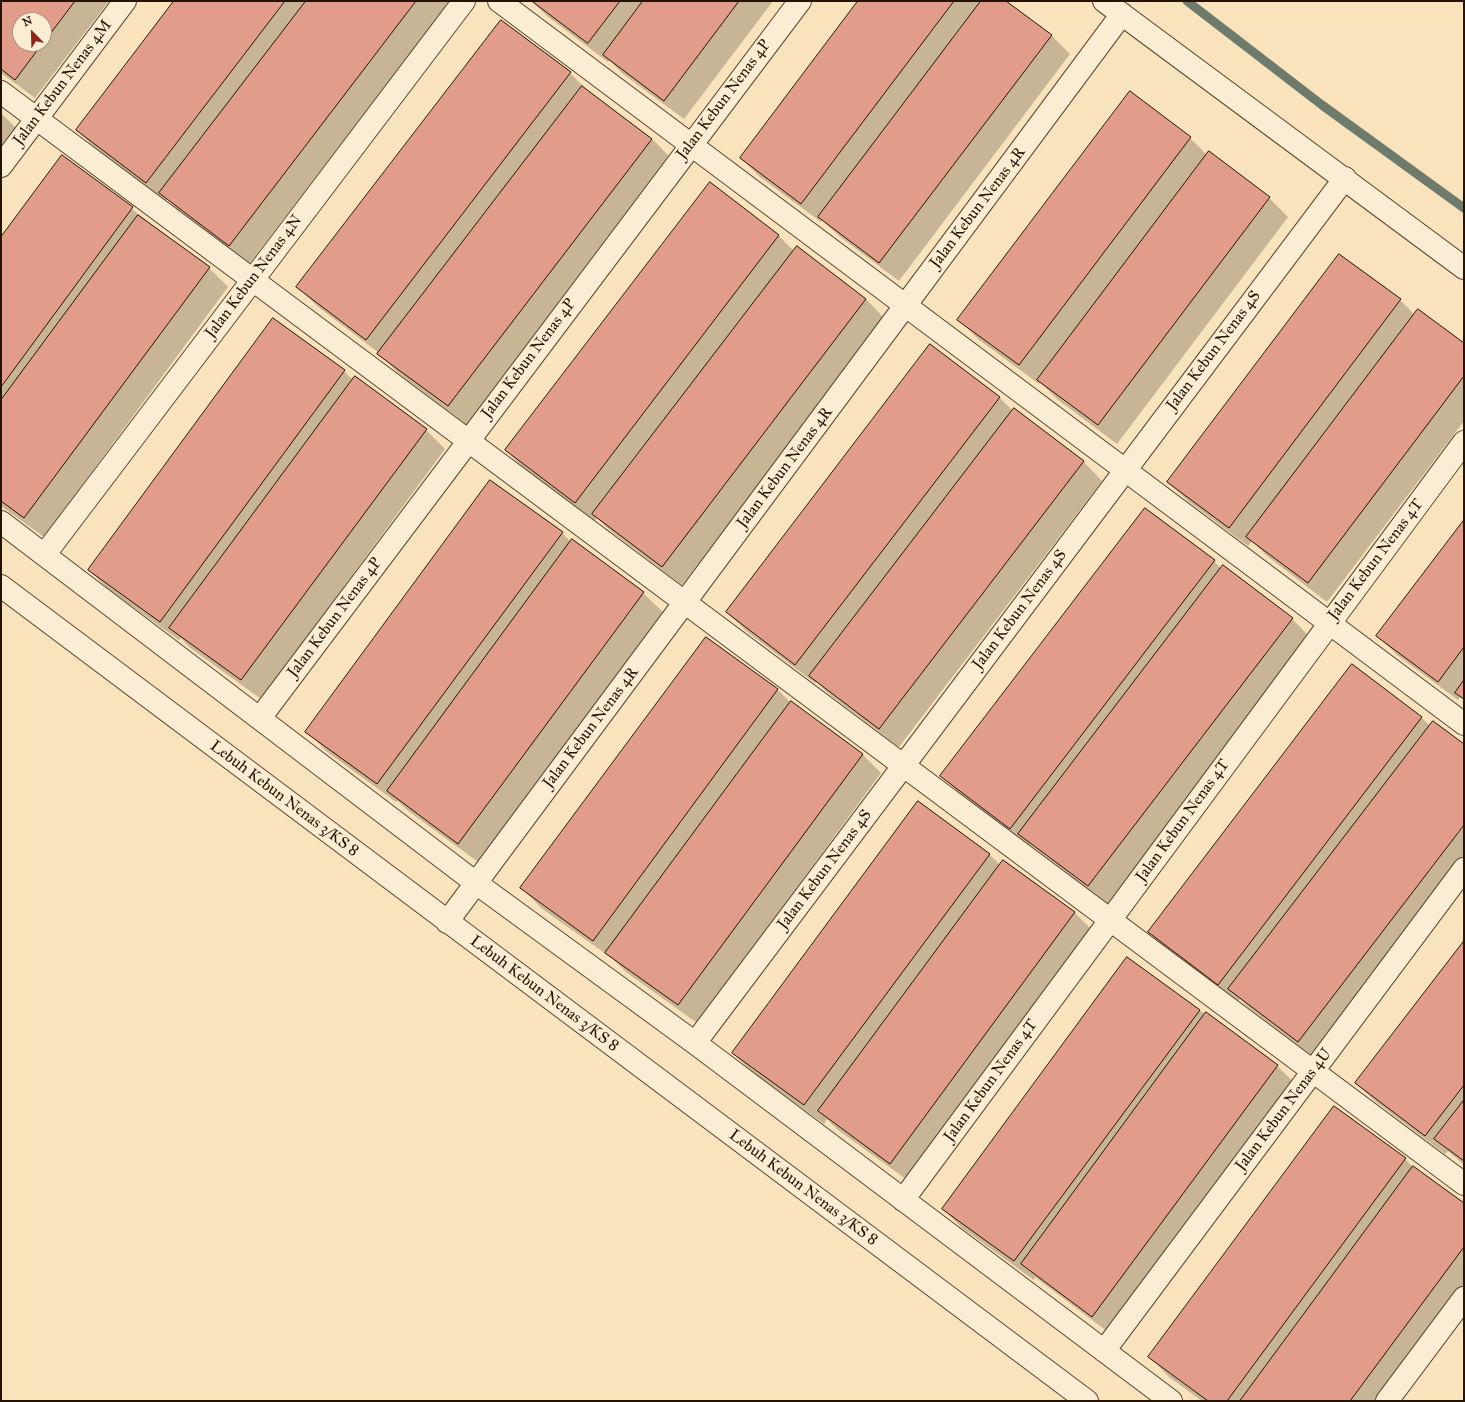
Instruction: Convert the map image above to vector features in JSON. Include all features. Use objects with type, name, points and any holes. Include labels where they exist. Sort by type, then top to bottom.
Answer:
[{"type":"street","name":"Jalan Kebun Nenas 4M","points":[[1,166],[125,1]]},
{"type":"street","name":"Jalan Kebun Nenas 4N","points":[[45,554],[464,1]]},
{"type":"street","points":[[499,1],[1464,724]]},
{"type":"street","name":"Jalan Kebun Nenas 4P","points":[[260,718],[690,144],[800,1]]},
{"type":"street","points":[[1104,1],[1345,178],[1464,268]]},
{"type":"street","name":"Jalan Kebun Nenas 4R","points":[[447,922],[1122,14]]},
{"type":"street","points":[[1,92],[1464,1184]]},
{"type":"street","name":"Jalan Kebun Nenas 4S","points":[[695,1043],[1345,178]]},
{"type":"street","name":"Jalan Kebun Nenas 4T","points":[[903,1200],[1464,442]]},
{"type":"street","points":[[1,522],[476,883],[695,1043],[1171,1401]]},
{"type":"street","name":"Lebuh Kebun Nenas 3/KS 8","points":[[1,586],[1087,1401]]},
{"type":"street","name":"Jalan Kebun Nenas 4U","points":[[1104,1351],[1464,869]]},
{"type":"street","points":[[1387,1401],[1464,1298]]},
{"type":"building","points":[[1,1],[75,1],[52,31],[52,12],[12,12],[12,52],[36,52],[15,80],[1,69]]},
{"type":"building","points":[[174,1],[285,1],[146,183],[76,130]]},
{"type":"building","points":[[306,1],[416,1],[229,246],[159,193]]},
{"type":"building","points":[[532,1],[620,1],[588,43]]},
{"type":"building","points":[[643,1],[739,1],[664,101],[603,55]]},
{"type":"building","points":[[858,1],[954,1],[801,204],[740,158]]},
{"type":"building","points":[[981,1],[1006,1],[1052,35],[879,263],[818,217]]},
{"type":"building","points":[[501,20],[571,72],[366,340],[296,287]]},
{"type":"building","points":[[582,86],[652,139],[448,406],[377,354]]},
{"type":"building","points":[[1130,91],[1191,137],[1019,365],[957,320]]},
{"type":"building","points":[[1209,151],[1270,197],[1098,425],[1037,380]]},
{"type":"building","points":[[62,155],[133,207],[1,387],[1,237]]},
{"type":"building","points":[[710,182],[779,235],[575,503],[505,450]]},
{"type":"building","points":[[138,215],[210,267],[24,518],[1,501],[1,400]]},
{"type":"building","points":[[797,246],[866,299],[662,567],[592,514]]},
{"type":"building","points":[[1339,254],[1401,299],[1229,528],[1167,482]]},
{"type":"building","points":[[1418,309],[1464,343],[1464,376],[1308,583],[1246,537]]},
{"type":"building","points":[[273,318],[345,370],[160,622],[88,570]]},
{"type":"building","points":[[930,344],[1000,397],[795,665],[726,612]]},
{"type":"building","points":[[355,376],[427,429],[241,680],[169,628]]},
{"type":"building","points":[[1014,408],[1084,461],[879,729],[809,676]]},
{"type":"building","points":[[490,480],[563,532],[377,784],[305,732]]},
{"type":"building","points":[[1145,508],[1215,560],[1010,829],[940,776]]},
{"type":"building","points":[[1464,520],[1464,647],[1438,682],[1376,636]]},
{"type":"building","points":[[572,539],[644,592],[458,844],[387,791]]},
{"type":"building","points":[[1223,565],[1293,618],[1088,886],[1018,834]]},
{"type":"building","points":[[706,637],[778,689],[593,941],[520,888]]},
{"type":"building","points":[[1352,664],[1422,717],[1218,985],[1148,932]]},
{"type":"building","points":[[1464,680],[1464,699],[1455,693]]},
{"type":"building","points":[[791,701],[863,754],[678,1005],[605,953]]},
{"type":"building","points":[[1433,721],[1464,744],[1464,825],[1298,1042],[1228,989]]},
{"type":"building","points":[[918,801],[990,854],[804,1105],[732,1053]]},
{"type":"building","points":[[1003,860],[1075,912],[890,1164],[818,1111]]},
{"type":"building","points":[[1464,941],[1464,1085],[1425,1136],[1355,1083]]},
{"type":"building","points":[[1127,957],[1200,1010],[1014,1261],[942,1209]]},
{"type":"building","points":[[1206,1012],[1278,1065],[1092,1317],[1021,1264]]},
{"type":"building","points":[[1464,1100],[1464,1161],[1434,1139]]},
{"type":"building","points":[[1334,1106],[1406,1158],[1227,1401],[1208,1401],[1148,1357]]},
{"type":"building","points":[[1413,1166],[1464,1203],[1464,1247],[1350,1401],[1240,1401]]},
{"type":"waterway","points":[[1187,1],[1322,105],[1464,208]]}]
